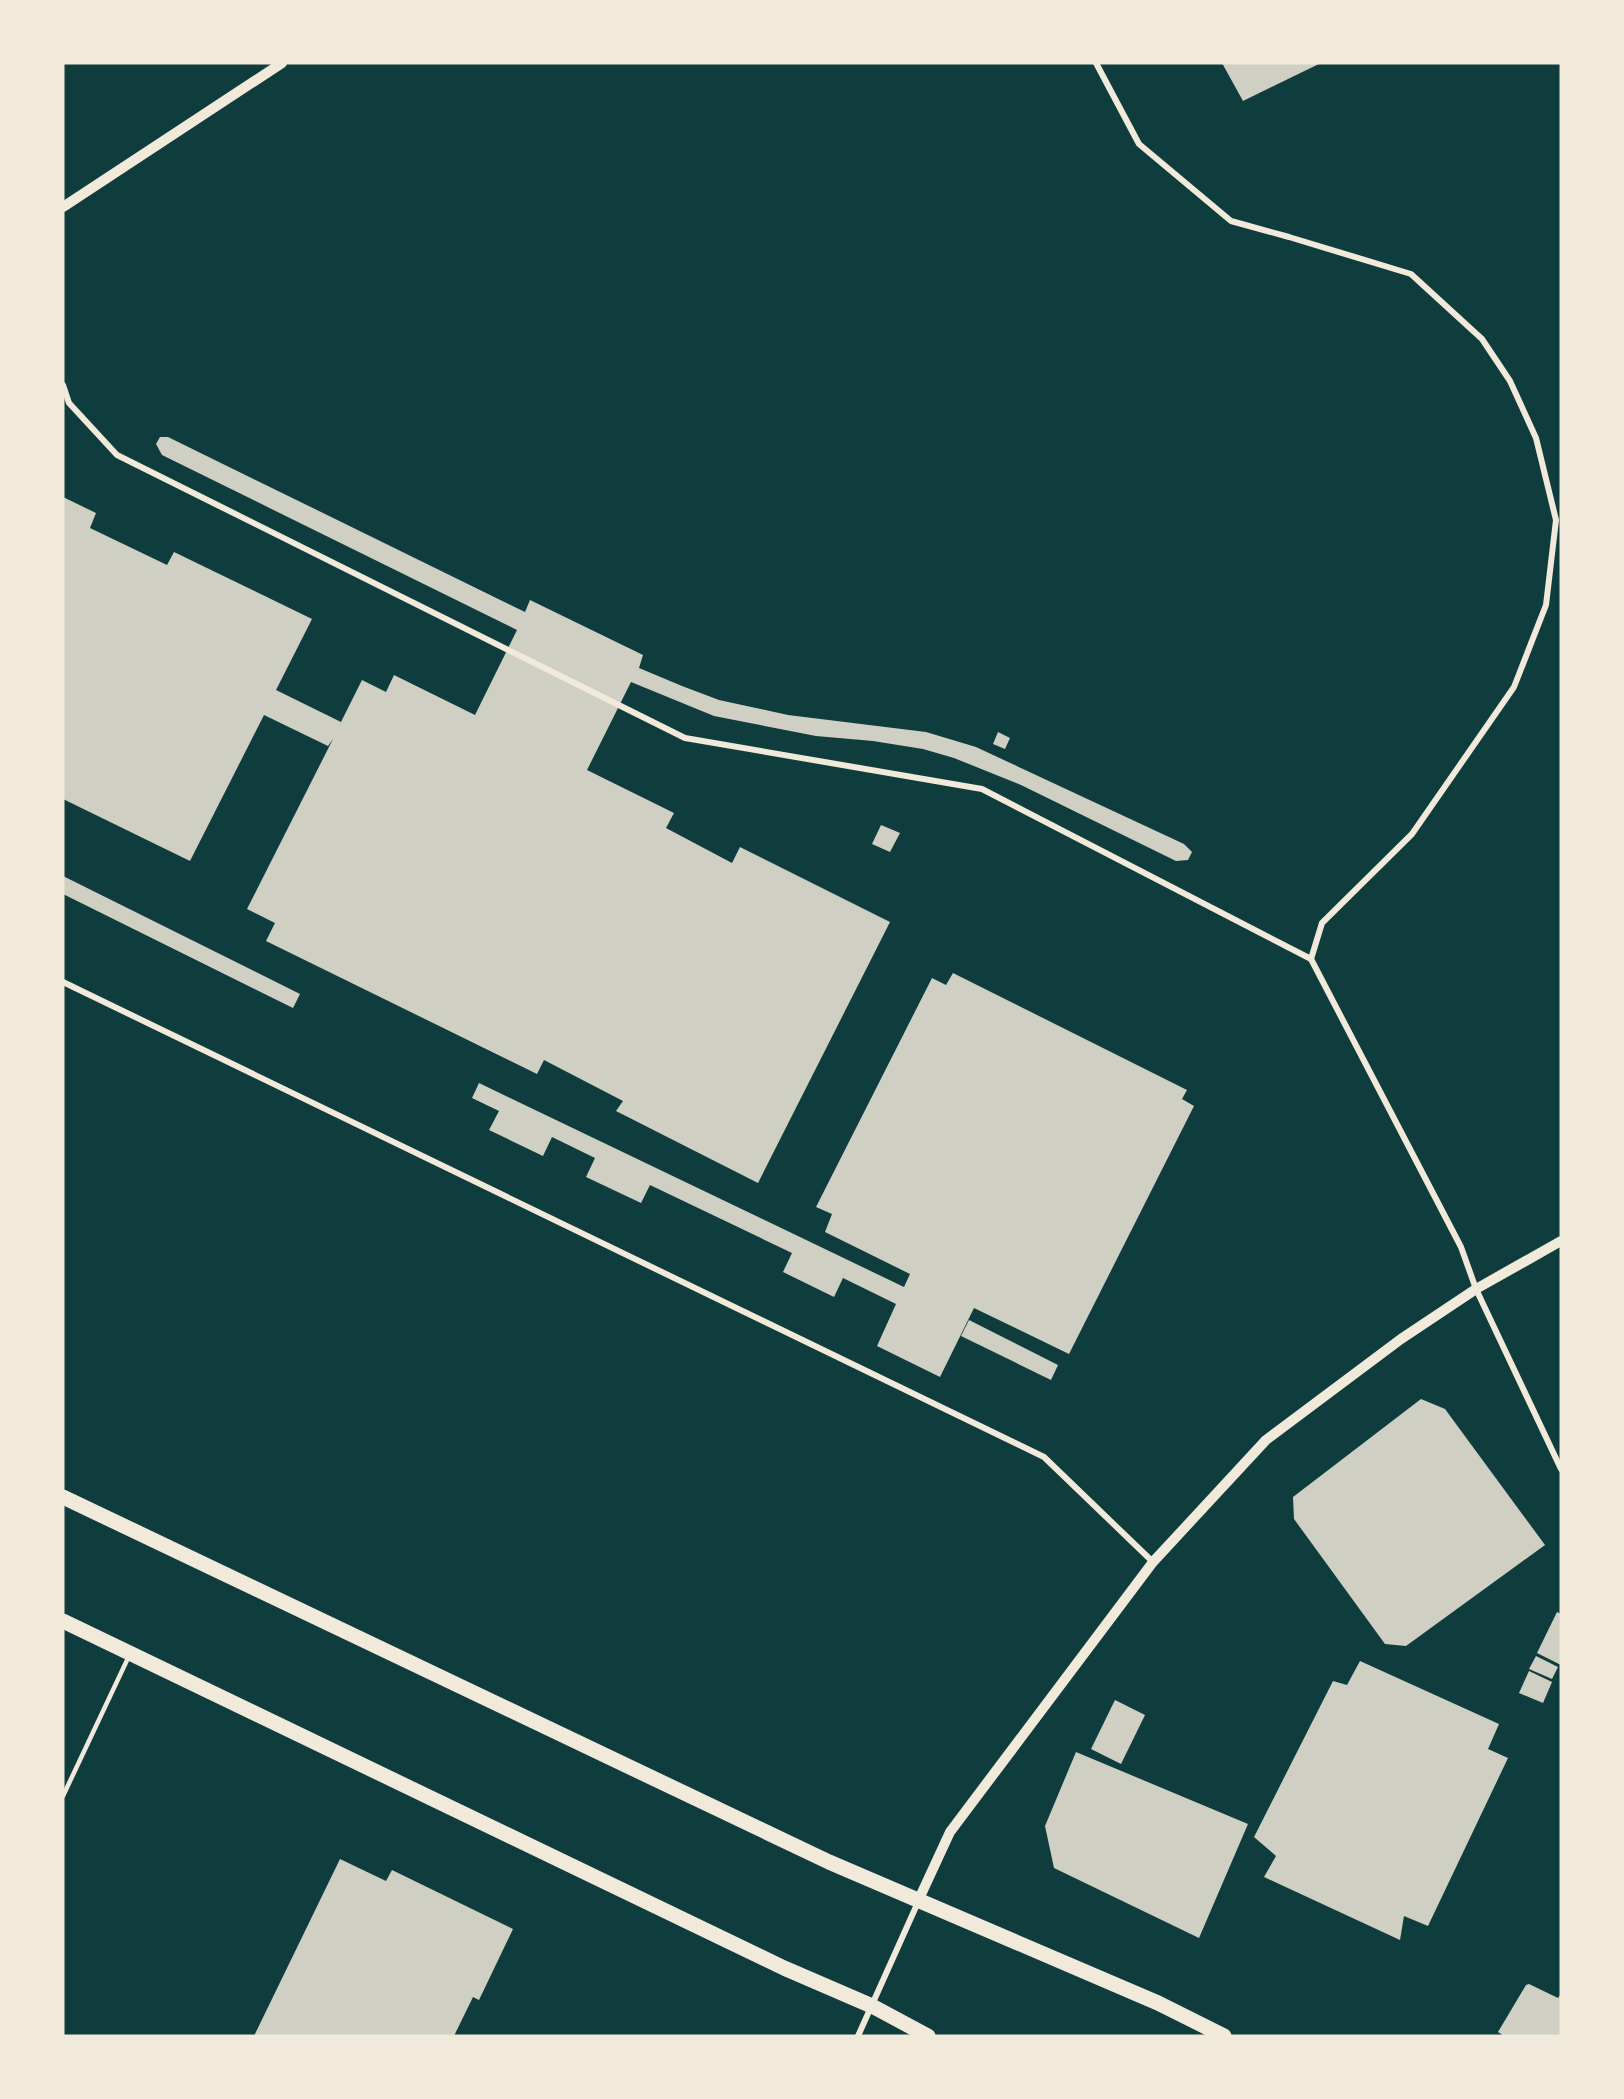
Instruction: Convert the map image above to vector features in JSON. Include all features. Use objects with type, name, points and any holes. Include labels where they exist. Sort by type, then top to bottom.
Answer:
[{"type":"main road","points":[[63,1497],[829,1862],[1158,2003],[1224,2036]]},
{"type":"main road","points":[[63,1621],[784,1968],[872,2006],[928,2036]]},
{"type":"street","points":[[63,207],[282,63]]},
{"type":"street","points":[[1096,63],[1139,144],[1230,221],[1411,274],[1482,339],[1510,381],[1536,438],[1556,520],[1546,605],[1514,687],[1412,834],[1322,923],[1311,959]]},
{"type":"street","points":[[63,385],[69,403],[117,456],[685,738],[982,789],[1311,959],[1461,1247],[1476,1289],[1561,1469]]},
{"type":"street","points":[[63,982],[1044,1457],[1153,1562]]},
{"type":"street","points":[[858,2036],[950,1832],[1153,1562],[1266,1440],[1401,1339],[1476,1289],[1561,1241]]},
{"type":"lane","points":[[63,1796],[130,1654]]},
{"type":"building","points":[[1222,63],[1321,63],[1243,101]]},
{"type":"building","points":[[160,437],[168,437],[525,612],[530,600],[643,655],[639,668],[682,686],[719,700],[788,715],[926,732],[976,747],[1184,844],[1192,852],[1188,860],[1176,861],[1021,785],[954,758],[923,749],[873,741],[816,736],[714,716],[631,682],[587,770],[674,813],[666,828],[732,863],[740,847],[890,922],[758,1183],[616,1111],[623,1101],[544,1060],[537,1074],[266,941],[275,923],[247,909],[333,739],[328,746],[264,715],[190,861],[63,799],[63,497],[96,513],[90,528],[167,565],[174,552],[312,619],[276,690],[341,722],[362,680],[386,692],[394,675],[475,715],[517,630],[162,455],[156,444]]},
{"type":"building","points":[[998,732],[1010,738],[1005,749],[993,744]]},
{"type":"building","points":[[881,825],[900,833],[890,852],[872,844]]},
{"type":"building","points":[[63,876],[300,994],[293,1008],[63,894]]},
{"type":"building","points":[[953,973],[1187,1090],[1182,1099],[1194,1106],[1069,1354],[974,1308],[940,1377],[877,1346],[896,1304],[843,1278],[834,1297],[783,1272],[792,1253],[650,1185],[641,1203],[586,1177],[595,1158],[552,1137],[543,1156],[489,1130],[499,1111],[472,1098],[479,1083],[904,1287],[910,1274],[825,1232],[832,1214],[816,1207],[932,978],[946,985]]},
{"type":"building","points":[[969,1320],[1058,1365],[1051,1380],[961,1336]]},
{"type":"building","points":[[1421,1399],[1445,1409],[1545,1545],[1406,1646],[1385,1644],[1294,1519],[1293,1497]]},
{"type":"building","points":[[1557,1612],[1561,1614],[1561,1665],[1537,1653]]},
{"type":"building","points":[[1536,1656],[1558,1667],[1552,1679],[1529,1669]]},
{"type":"building","points":[[1360,1661],[1499,1724],[1488,1749],[1508,1758],[1428,1926],[1404,1916],[1400,1940],[1264,1877],[1276,1856],[1254,1837],[1333,1681],[1347,1685]]},
{"type":"building","points":[[1529,1671],[1552,1682],[1543,1703],[1519,1693]]},
{"type":"building","points":[[1115,1700],[1145,1715],[1121,1764],[1091,1749]]},
{"type":"building","points":[[1076,1752],[1248,1824],[1199,1938],[1054,1868],[1045,1826]]},
{"type":"building","points":[[340,1859],[386,1881],[392,1870],[513,1929],[479,2000],[473,1997],[454,2036],[254,2036]]},
{"type":"building","points":[[1529,1984],[1558,1998],[1561,1994],[1561,2036],[1504,2036],[1498,2032],[1526,1985]]}]
